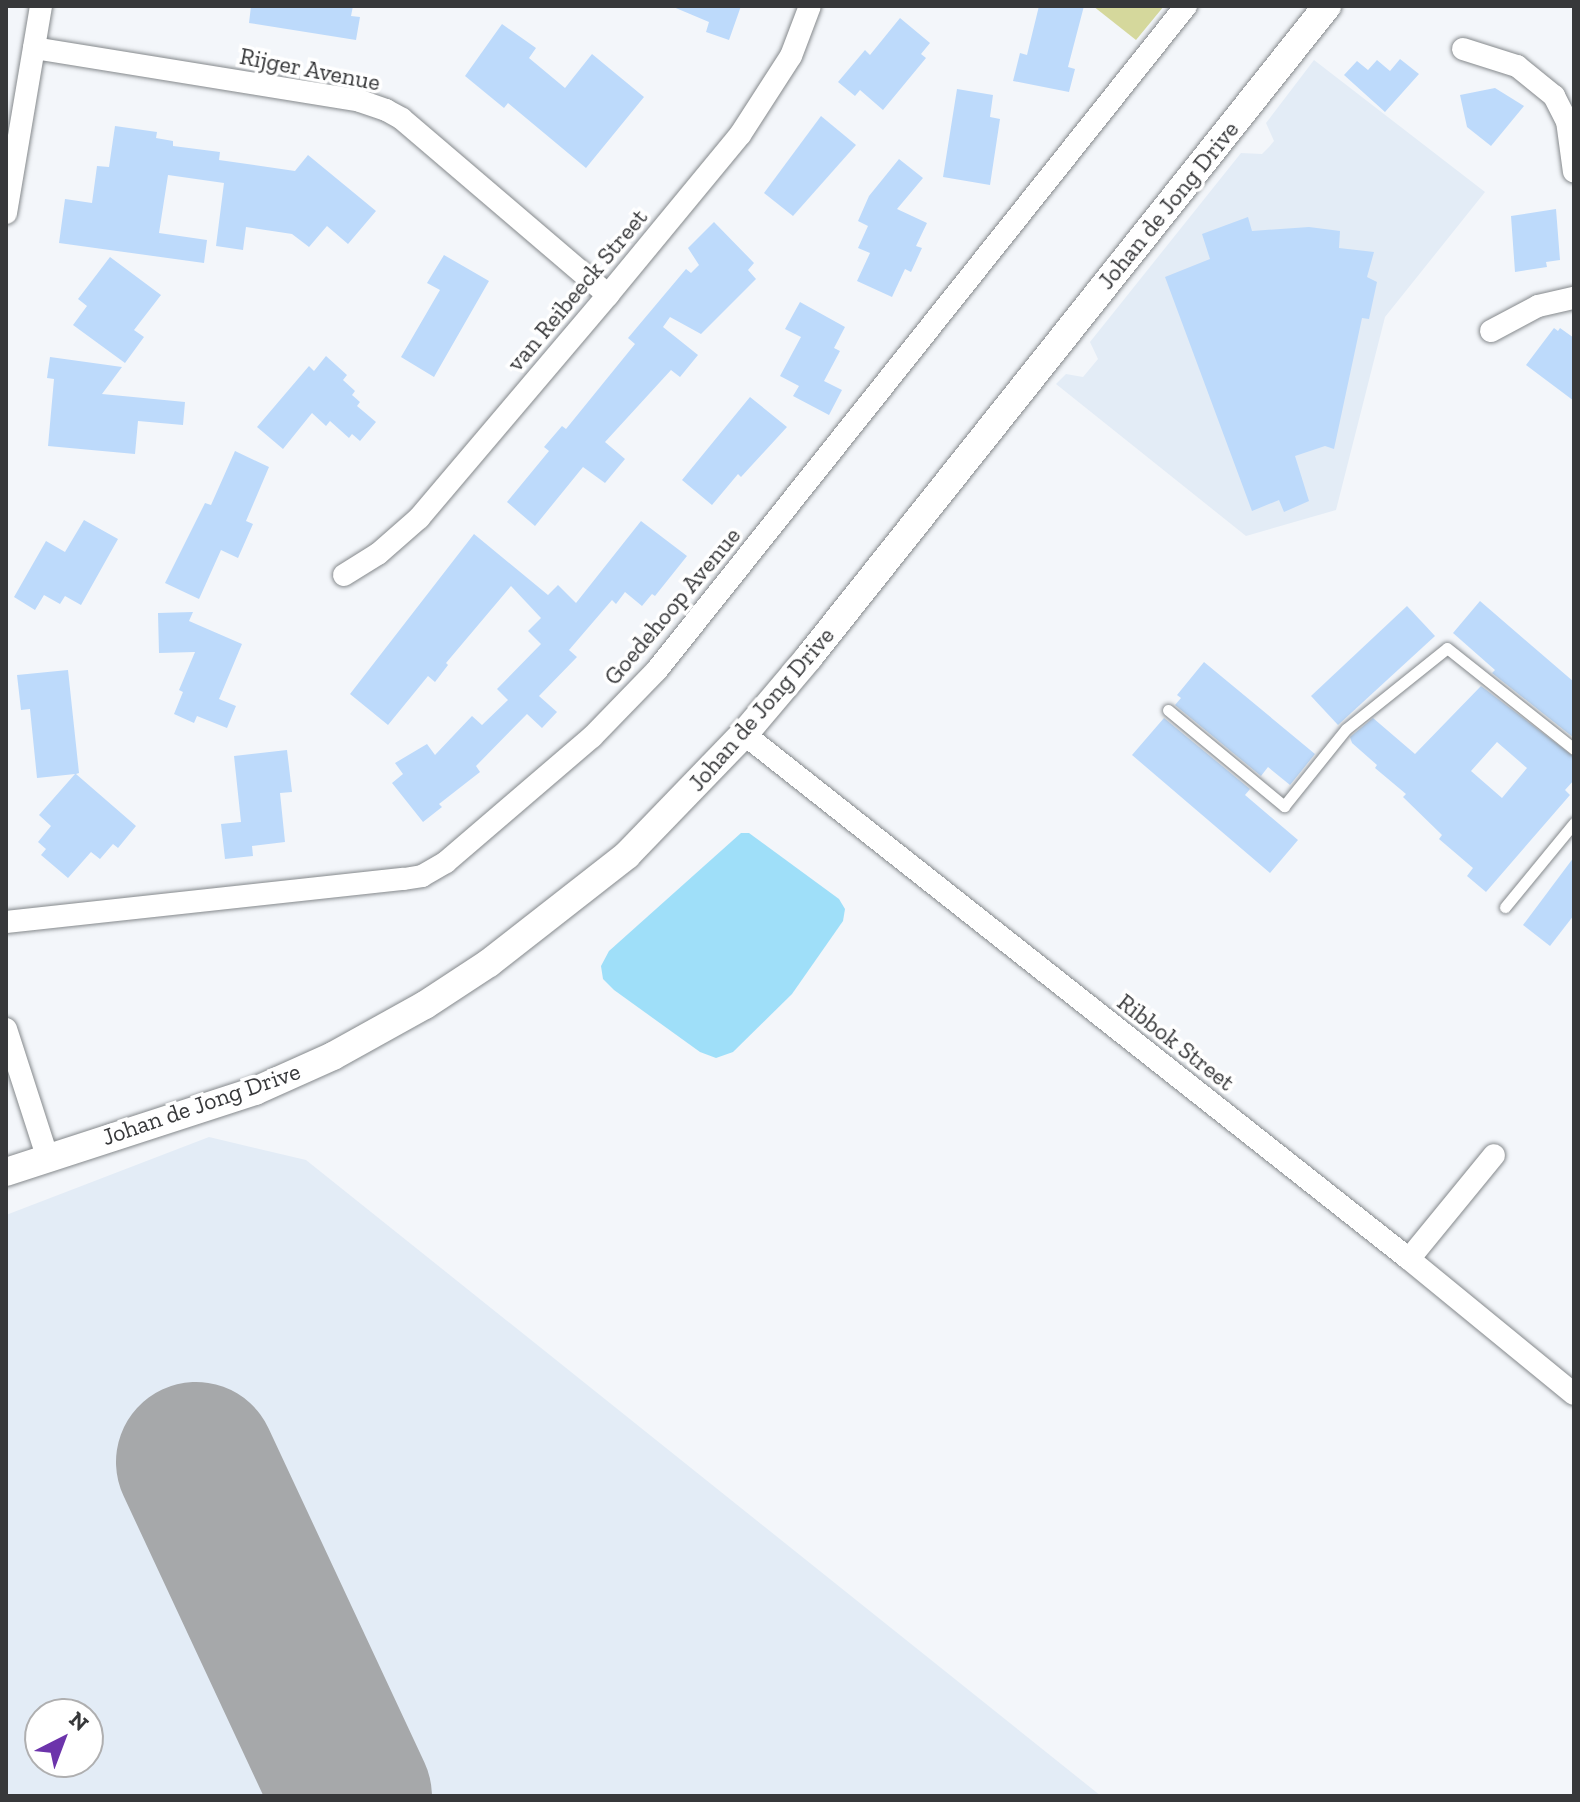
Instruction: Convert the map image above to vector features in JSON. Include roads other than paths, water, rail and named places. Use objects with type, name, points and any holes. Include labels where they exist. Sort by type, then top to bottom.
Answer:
[{"type":"street","points":[[6,213],[41,6]]},
{"type":"street","name":"van Reibeeck Street","points":[[344,575],[378,554],[419,518],[740,135],[791,56],[810,6]]},
{"type":"street","name":"Goedehoop Avenue","points":[[6,922],[404,879],[422,876],[446,862],[592,737],[657,670],[1186,6]]},
{"type":"street","name":"Johan de Jong Drive","points":[[6,1172],[47,1156],[255,1091],[333,1056],[425,1005],[523,938],[627,855],[744,734],[1327,6]]},
{"type":"street","name":"Rijger Avenue","points":[[34,48],[360,101],[386,110],[402,119],[608,295]]},
{"type":"street","points":[[1463,49],[1517,66],[1554,96],[1567,121],[1574,172]]},
{"type":"street","points":[[1491,331],[1538,306],[1574,298]]},
{"type":"street","name":"Ribbok Street","points":[[744,734],[1409,1259],[1574,1394]]},
{"type":"street","points":[[6,1029],[47,1156]]},
{"type":"street","points":[[1409,1259],[1494,1155]]},
{"type":"lane","points":[[1168,710],[1284,806],[1346,729],[1447,648],[1574,749]]},
{"type":"lane","points":[[1505,907],[1574,823]]},
{"type":"water","points":[[741,833],[749,833],[839,899],[845,909],[843,921],[792,994],[733,1052],[716,1058],[700,1052],[614,990],[603,979],[601,966],[609,951]]}]
